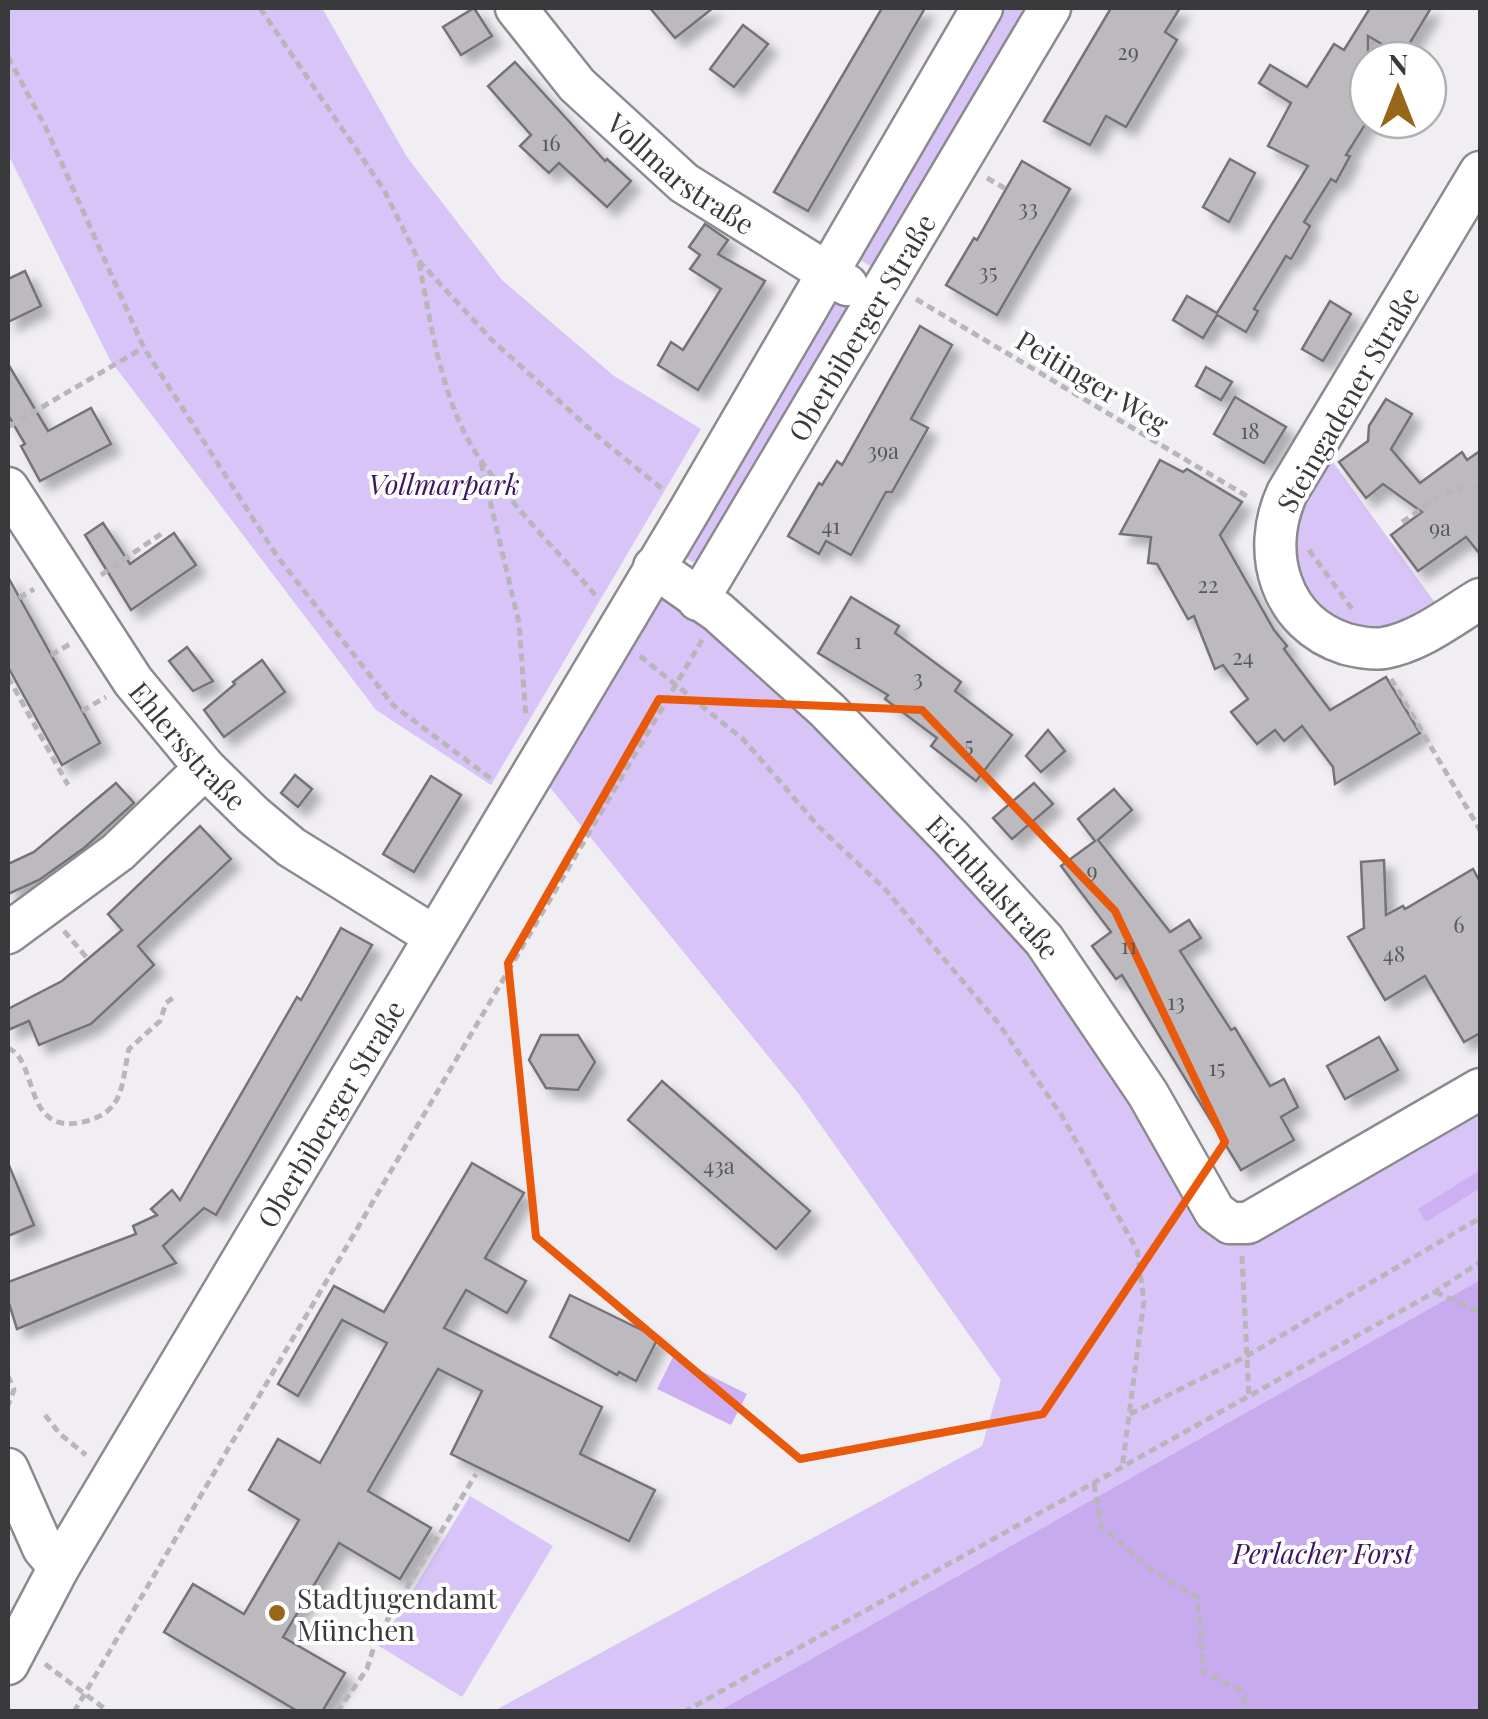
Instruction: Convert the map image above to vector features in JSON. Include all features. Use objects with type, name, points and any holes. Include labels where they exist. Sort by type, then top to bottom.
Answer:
[{"type":"street","name":"Vollmarstraße","points":[[516,8],[578,85],[684,183],[826,273],[882,292]]},
{"type":"street","name":"Oberbiberger Straße","points":[[13,1654],[58,1567],[688,513],[982,8]]},
{"type":"street","name":"Oberbiberger Straße","points":[[708,606],[882,292],[1050,8]]},
{"type":"street","name":"Steingadener Straße","points":[[1380,649],[1332,639],[1306,623],[1276,569],[1274,535],[1280,510],[1480,172]]},
{"type":"street","name":"Ehlersstraße","points":[[8,488],[133,682],[205,768],[252,816],[291,847],[434,936]]},
{"type":"street","points":[[654,567],[708,606]]},
{"type":"street","points":[[1380,649],[1409,642],[1480,599]]},
{"type":"street","name":"Eichthalstraße","points":[[708,606],[827,710],[1044,940],[1148,1094],[1215,1212],[1235,1223]]},
{"type":"street","points":[[8,933],[118,852],[205,768]]},
{"type":"street","points":[[1235,1223],[1248,1223],[1480,1089]]},
{"type":"street","points":[[8,1470],[43,1548],[58,1567]]},
{"type":"path","points":[[260,8],[384,190],[419,260],[491,339],[688,513]]},
{"type":"path","points":[[8,57],[46,128],[144,348],[276,556],[393,705],[517,796]]},
{"type":"path","points":[[987,178],[1006,189]]},
{"type":"path","points":[[419,260],[437,355],[459,417],[480,460],[519,623],[527,734],[546,747]]},
{"type":"path","name":"Peitinger Weg","points":[[882,292],[1260,504],[1280,510]]},
{"type":"path","points":[[8,427],[144,348]]},
{"type":"path","points":[[480,460],[619,626],[677,685],[744,740],[818,827],[884,888],[1000,1024],[1062,1116],[1137,1250],[1144,1301],[1122,1469]]},
{"type":"path","points":[[1402,522],[1442,496],[1463,488]]},
{"type":"path","points":[[1280,510],[1380,649],[1383,666],[1480,830]]},
{"type":"path","points":[[74,594],[161,534]]},
{"type":"path","points":[[74,1712],[677,685],[708,606]]},
{"type":"path","points":[[8,678],[68,786]]},
{"type":"path","points":[[8,1048],[19,1056],[38,1107],[57,1120],[80,1123],[100,1115],[117,1100],[124,1084],[129,1049],[160,1021],[166,1003],[174,997]]},
{"type":"path","points":[[1129,1414],[1247,1356],[1480,1218]]},
{"type":"path","points":[[1235,1223],[1250,1397]]},
{"type":"path","points":[[684,1712],[1436,1292],[1480,1262]]},
{"type":"path","points":[[1436,1292],[1480,1312]]},
{"type":"path","points":[[8,1376],[14,1390],[8,1405]]},
{"type":"path","points":[[45,1415],[60,1434],[90,1458]]},
{"type":"path","points":[[337,1712],[367,1668],[377,1637],[476,1474]]},
{"type":"path","points":[[1094,1484],[1102,1526],[1150,1570],[1198,1598],[1203,1672],[1241,1690],[1249,1712]]},
{"type":"path","points":[[13,1654],[85,1693],[109,1712]]},
{"type":"highlighted area","points":[[659,699],[922,710],[1115,911],[1225,1142],[1043,1414],[800,1459],[536,1237],[508,963]]},
{"type":"green space","name":"Vollmarpark","points":[[8,8],[322,8],[407,157],[502,280],[614,376],[701,429],[491,785],[376,710],[110,360],[8,154]]},
{"type":"green space","points":[[990,8],[1034,8],[879,271],[853,256]]},
{"type":"green space","points":[[832,298],[856,312],[705,558],[692,562],[681,554]]},
{"type":"green space","points":[[1330,458],[1436,604],[1396,627],[1377,631],[1340,621],[1310,596],[1300,579],[1293,542],[1298,519],[1311,487]]},
{"type":"green space","points":[[654,593],[710,630],[815,716],[1030,951],[1217,1232],[1480,1110],[1480,1280],[719,1711],[492,1712],[982,1446],[1001,1380],[798,1093],[548,785]]},
{"type":"green space","name":"Perlacher Forst","points":[[1480,1280],[1480,1711],[719,1711]]},
{"type":"green space","points":[[470,1496],[553,1546],[462,1697],[379,1646]]},
{"type":"shaded area","points":[[1480,1170],[1480,1188],[1426,1222],[1418,1209]]},
{"type":"shaded area","points":[[673,1357],[747,1394],[731,1425],[657,1389]]},
{"type":"building","points":[[474,8],[492,36],[461,55],[443,27]]},
{"type":"building","points":[[650,8],[713,8],[675,38]]},
{"type":"building","points":[[882,8],[925,8],[808,211],[774,192]]},
{"type":"building","points":[[1111,8],[1180,8],[1165,32],[1177,40],[1126,127],[1106,116],[1090,145],[1044,121]]},
{"type":"building","points":[[1370,8],[1431,8],[1412,40],[1375,40],[1368,36],[1368,40],[1350,40]]},
{"type":"building","points":[[743,25],[768,44],[734,87],[710,69]]},
{"type":"building","points":[[1334,44],[1344,50],[1348,44],[1348,140],[1355,140],[1346,155],[1350,156],[1336,182],[1331,179],[1304,222],[1310,226],[1291,259],[1286,256],[1254,309],[1258,311],[1246,332],[1217,315],[1203,338],[1173,320],[1187,296],[1217,313],[1308,166],[1268,146],[1291,103],[1259,83],[1270,65],[1307,87]]},
{"type":"building","points":[[515,62],[605,161],[631,181],[607,207],[559,163],[549,173],[520,146],[531,135],[488,86]]},
{"type":"building","points":[[1230,159],[1255,173],[1229,222],[1203,207]]},
{"type":"building","points":[[1022,161],[1070,189],[997,315],[946,285]]},
{"type":"building","points":[[705,224],[728,240],[718,254],[765,281],[698,390],[658,365],[671,342],[683,350],[721,289],[690,269],[700,255],[689,247]]},
{"type":"building","points":[[25,271],[41,306],[8,322],[8,279]]},
{"type":"building","points":[[1330,301],[1351,314],[1323,361],[1302,349]]},
{"type":"building","points":[[920,326],[952,345],[911,419],[928,428],[851,555],[826,541],[819,554],[788,536],[819,483],[822,485],[837,461],[842,465]]},
{"type":"building","points":[[8,364],[48,431],[91,408],[111,444],[40,481],[8,415]]},
{"type":"building","points":[[1206,367],[1232,382],[1221,400],[1196,386]]},
{"type":"building","points":[[1235,397],[1286,427],[1264,463],[1214,434]]},
{"type":"building","points":[[1386,399],[1412,414],[1391,449],[1420,483],[1462,452],[1467,460],[1480,451],[1480,554],[1466,537],[1418,571],[1391,535],[1422,512],[1383,484],[1366,498],[1339,462],[1368,441],[1369,426]]},
{"type":"building","points":[[1160,460],[1183,472],[1187,469],[1242,502],[1220,535],[1287,646],[1284,649],[1330,710],[1386,677],[1420,733],[1335,784],[1333,767],[1302,726],[1284,741],[1275,730],[1257,744],[1231,712],[1248,699],[1223,665],[1215,669],[1194,616],[1188,619],[1157,564],[1148,563],[1151,537],[1120,534]]},
{"type":"building","points":[[103,523],[130,564],[174,533],[196,565],[131,610],[85,535]]},
{"type":"building","points":[[8,577],[100,743],[62,765],[8,667]]},
{"type":"building","points":[[851,597],[899,626],[895,633],[961,682],[955,691],[1012,735],[976,781],[931,746],[937,738],[885,699],[888,695],[818,653]]},
{"type":"building","points":[[187,647],[213,681],[193,691],[169,661]]},
{"type":"building","points":[[262,660],[285,692],[224,737],[204,710]]},
{"type":"building","points":[[1048,730],[1065,751],[1041,772],[1026,756]]},
{"type":"building","points":[[295,775],[312,789],[298,807],[281,793]]},
{"type":"building","points":[[431,776],[461,795],[414,872],[383,854]]},
{"type":"building","points":[[116,783],[134,803],[84,848],[39,880],[8,894],[8,864],[34,852]]},
{"type":"building","points":[[1034,783],[1053,804],[1012,839],[993,818]]},
{"type":"building","points":[[1114,789],[1132,810],[1098,840],[1170,932],[1189,920],[1201,938],[1180,951],[1231,1030],[1235,1028],[1270,1086],[1284,1079],[1298,1107],[1281,1117],[1294,1140],[1241,1170],[1122,975],[1116,979],[1092,946],[1111,932],[1061,866],[1095,841],[1078,819]]},
{"type":"building","points":[[200,826],[231,859],[138,946],[154,965],[91,1024],[39,1045],[29,1021],[8,1030],[8,1009],[62,981],[122,930],[108,914]]},
{"type":"building","points":[[1384,860],[1386,915],[1403,906],[1405,909],[1473,869],[1480,882],[1480,1033],[1464,1042],[1425,976],[1385,1000],[1348,937],[1364,928],[1361,862]]},
{"type":"building","points":[[341,928],[372,945],[216,1215],[204,1208],[163,1246],[176,1263],[17,1329],[8,1300],[8,1282],[136,1234],[133,1226],[157,1215],[151,1209],[172,1190],[180,1200]]},
{"type":"building","points":[[541,1035],[578,1035],[595,1062],[578,1090],[546,1088],[529,1060]]},
{"type":"building","points":[[1379,1037],[1398,1070],[1345,1099],[1327,1066]]},
{"type":"building","points":[[662,1081],[810,1211],[776,1249],[628,1120]]},
{"type":"building","points":[[8,1163],[34,1225],[8,1236]]},
{"type":"building","points":[[472,1163],[524,1193],[485,1258],[526,1281],[507,1313],[466,1290],[444,1328],[602,1407],[580,1454],[655,1490],[629,1541],[451,1454],[482,1391],[438,1369],[368,1491],[431,1528],[400,1579],[339,1543],[283,1637],[345,1673],[322,1712],[299,1712],[164,1632],[193,1584],[244,1614],[299,1520],[249,1490],[278,1439],[320,1463],[387,1343],[342,1320],[298,1396],[278,1384],[334,1286],[384,1312]]},
{"type":"building","points":[[570,1295],[658,1338],[636,1381],[619,1372],[617,1375],[550,1337]]},
{"type":"place","name":"Stadtjugendamt München","points":[[277,1613]]}]
